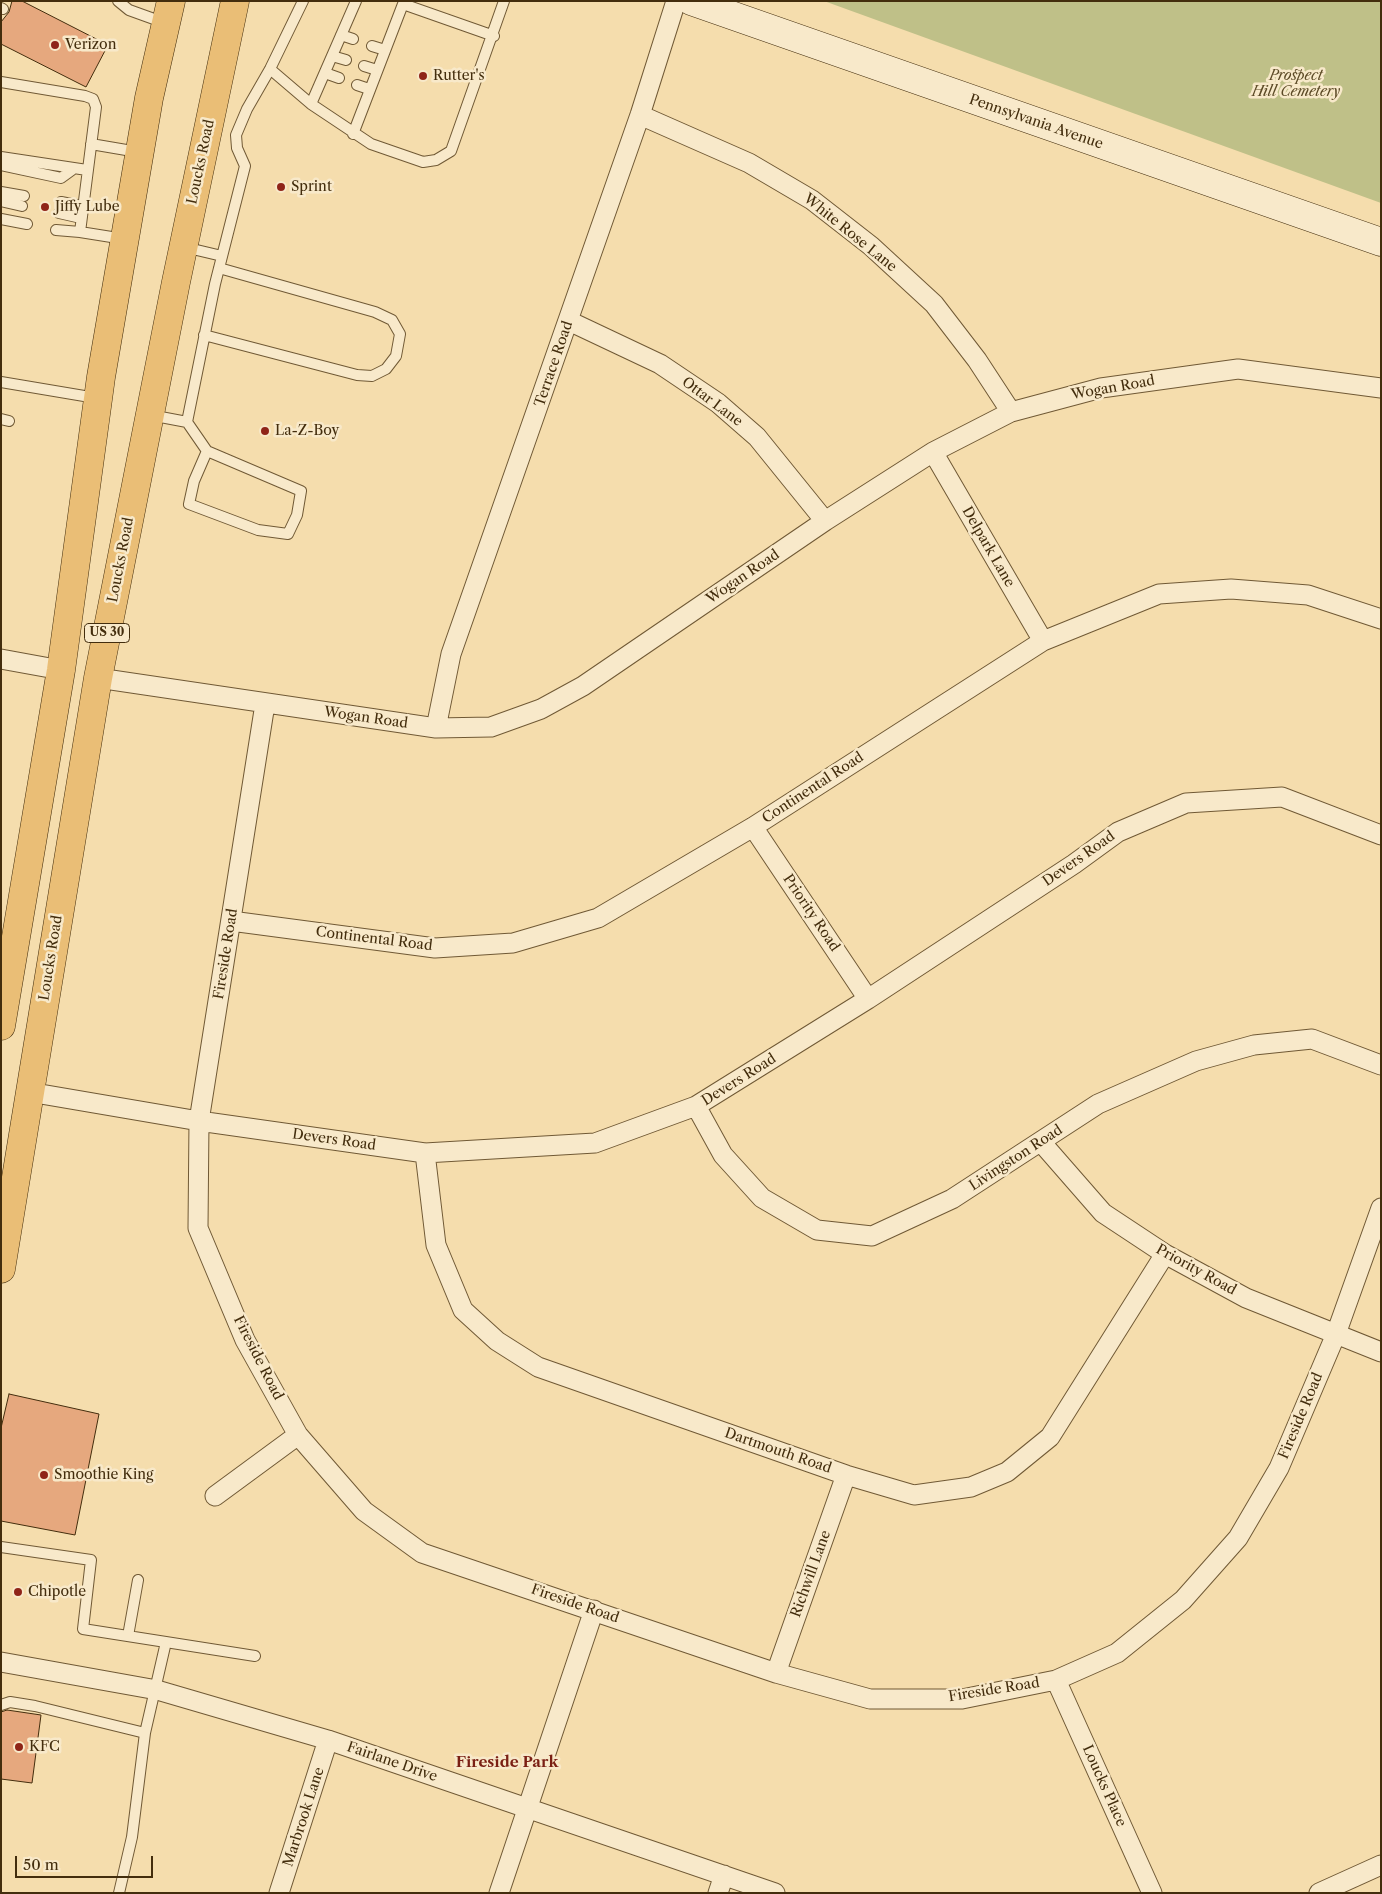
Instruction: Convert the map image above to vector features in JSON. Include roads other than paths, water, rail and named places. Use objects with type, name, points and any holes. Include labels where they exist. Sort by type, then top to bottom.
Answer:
[{"type":"highway","name":"Loucks Road","points":[[1,1269],[98,678],[183,247],[235,1]]},
{"type":"highway","points":[[226,44],[245,1]]},
{"type":"highway","name":"US 30","points":[[1,1026],[60,670],[98,398],[140,152],[168,12]]},
{"type":"street","name":"Terrace Road","points":[[436,728],[451,654],[640,115],[676,1]]},
{"type":"street","name":"Pennsylvania Avenue","points":[[691,1],[1381,242]]},
{"type":"street","name":"White Rose Lane","points":[[640,115],[749,163],[812,200],[871,246],[934,304],[977,360],[1011,412]]},
{"type":"street","name":"Ottar Lane","points":[[568,321],[660,364],[718,403],[757,437],[825,521]]},
{"type":"street","name":"Wogan Road","points":[[98,678],[436,728],[491,727],[540,709],[583,686],[825,521],[932,452],[1011,412],[1101,388],[1238,369],[1381,388]]},
{"type":"street","name":"Delpark Lane","points":[[932,452],[1043,641]]},
{"type":"street","name":"Continental Road","points":[[231,921],[435,948],[514,943],[598,918],[753,827],[1043,641],[1159,594],[1231,589],[1308,595],[1381,619]]},
{"type":"street","points":[[1,659],[60,670]]},
{"type":"street","name":"Fireside Road","points":[[265,704],[199,1120],[198,1228],[245,1340],[298,1435],[364,1511],[422,1553],[776,1673],[870,1699],[962,1699],[1056,1680],[1117,1653],[1183,1600],[1238,1538],[1278,1468],[1336,1334],[1381,1208]]},
{"type":"street","name":"Devers Road","points":[[29,1092],[199,1120],[425,1153],[595,1143],[696,1106],[868,999],[1074,864],[1118,832],[1186,803],[1282,797],[1381,835]]},
{"type":"street","name":"Priority Road","points":[[753,827],[868,999]]},
{"type":"street","name":"Livingston Road","points":[[696,1106],[722,1155],[762,1198],[817,1230],[872,1236],[952,1199],[1098,1104],[1196,1061],[1254,1044],[1312,1039],[1381,1065]]},
{"type":"street","name":"Priority Road","points":[[1041,1142],[1103,1213],[1165,1254],[1246,1298],[1381,1352]]},
{"type":"street","name":"Dartmouth Road","points":[[425,1153],[436,1245],[463,1310],[497,1341],[538,1367],[846,1475],[914,1495],[970,1488],[1007,1472],[1050,1437],[1165,1254]]},
{"type":"street","points":[[215,1496],[298,1435]]},
{"type":"street","name":"Richwill Lane","points":[[776,1673],[846,1475]]},
{"type":"street","points":[[499,1893],[594,1610]]},
{"type":"street","name":"Fairlane Drive","points":[[1,1662],[157,1690],[328,1740],[775,1893]]},
{"type":"street","name":"Loucks Place","points":[[1056,1680],[1152,1893]]},
{"type":"street","name":"Marbrook Lane","points":[[279,1893],[328,1740]]},
{"type":"street","points":[[1319,1893],[1381,1865]]},
{"type":"street","points":[[718,1893],[724,1875]]},
{"type":"lane","points":[[118,1],[129,10],[168,12]]},
{"type":"lane","points":[[187,422],[218,268],[244,166],[237,148],[236,135],[247,109],[270,69],[303,1]]},
{"type":"lane","points":[[311,104],[356,1]]},
{"type":"lane","points":[[270,69],[311,104],[353,134],[371,144],[423,162],[436,160],[451,151],[494,36],[504,1]]},
{"type":"lane","points":[[353,134],[401,2],[424,6],[494,36]]},
{"type":"lane","points":[[341,35],[353,39]]},
{"type":"lane","points":[[372,46],[385,50]]},
{"type":"lane","points":[[332,56],[346,60]]},
{"type":"lane","points":[[364,66],[377,70]]},
{"type":"lane","points":[[325,73],[339,78]]},
{"type":"lane","points":[[1,82],[79,94],[93,100],[96,106],[80,232]]},
{"type":"lane","points":[[357,85],[369,89]]},
{"type":"lane","points":[[91,144],[140,152]]},
{"type":"lane","points":[[1,158],[72,170],[87,170]]},
{"type":"lane","points":[[1,165],[61,178],[72,170]]},
{"type":"lane","points":[[1,192],[23,201],[1,201]]},
{"type":"lane","points":[[61,202],[82,206]]},
{"type":"lane","points":[[59,214],[81,218]]},
{"type":"lane","points":[[1,218],[26,224]]},
{"type":"lane","points":[[56,230],[125,239]]},
{"type":"lane","points":[[183,247],[222,256]]},
{"type":"lane","points":[[204,335],[357,376],[372,376],[386,369],[396,356],[400,334],[392,320],[375,312],[218,268]]},
{"type":"lane","points":[[1,382],[98,398]]},
{"type":"lane","points":[[150,415],[187,422],[207,451],[301,491],[297,515],[288,534],[258,530],[189,504],[194,481],[207,451]]},
{"type":"lane","points":[[1,1547],[91,1560],[82,1629],[255,1656]]},
{"type":"lane","points":[[128,1636],[138,1580]]},
{"type":"lane","points":[[119,1893],[132,1838],[145,1733],[157,1690],[166,1642]]},
{"type":"lane","points":[[1,1705],[10,1702],[36,1706],[145,1733]]},
{"type":"place","name":"Verizon","points":[[55,45]]},
{"type":"place","name":"Rutter's","points":[[423,76]]},
{"type":"place","name":"Sprint","points":[[281,187]]},
{"type":"place","name":"Jiffy Lube","points":[[45,207]]},
{"type":"place","name":"La-Z-Boy","points":[[265,431]]},
{"type":"place","name":"Smoothie King","points":[[44,1475]]},
{"type":"place","name":"Chipotle","points":[[18,1592]]},
{"type":"place","name":"KFC","points":[[19,1747]]},
{"type":"district","name":"Fireside Park","points":[[507,1763]]},
{"type":"park label","name":"Prospect Hill Cemetery","points":[[1296,84]]}]
